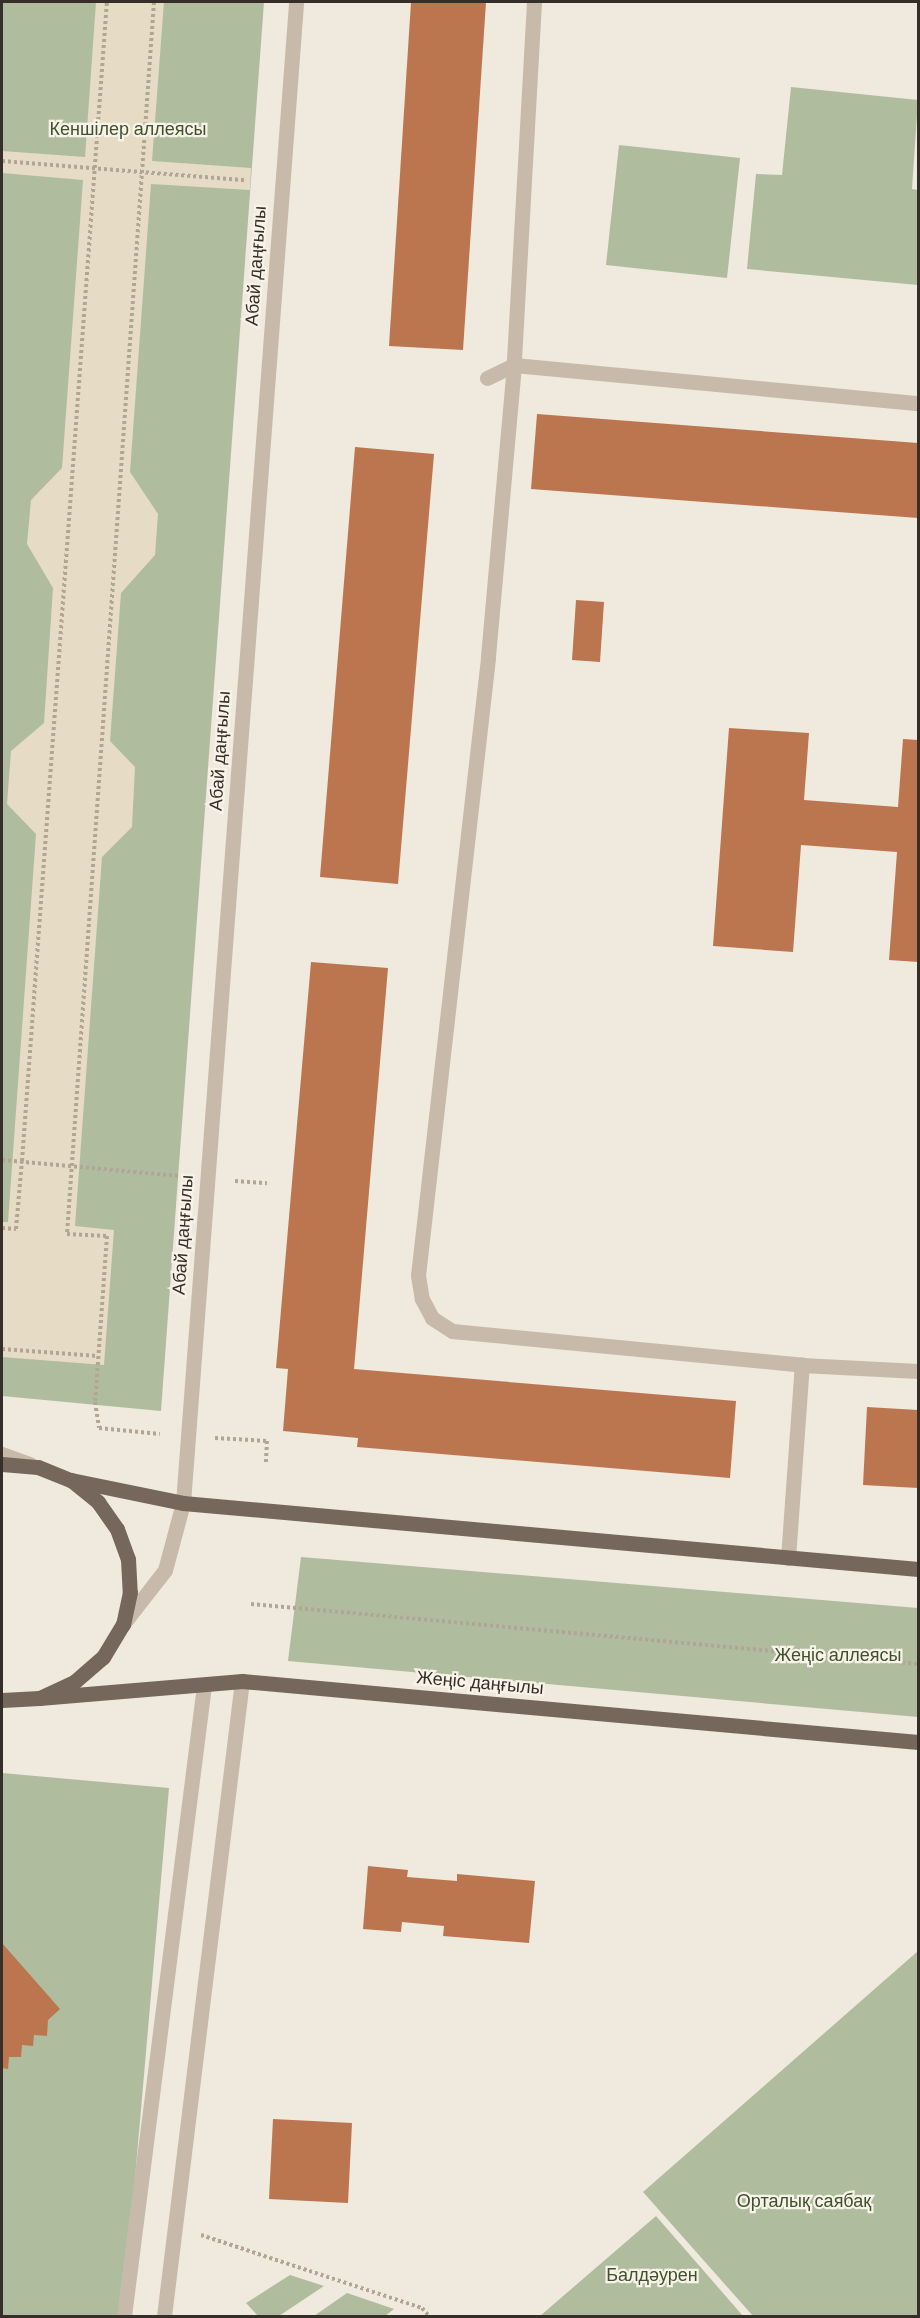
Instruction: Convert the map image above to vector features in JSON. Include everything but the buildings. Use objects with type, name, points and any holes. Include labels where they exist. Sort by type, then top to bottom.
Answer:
[{"type":"main road","points":[[2,1464],[38,1467],[71,1480],[183,1503],[918,1569]]},
{"type":"main road","points":[[39,1698],[74,1682],[103,1657],[123,1624],[130,1592],[128,1559],[117,1529],[99,1502],[71,1480]]},
{"type":"main road","name":"Жеңіс даңғылы","points":[[2,1700],[242,1681],[918,1742]]},
{"type":"street","name":"Абай даңғылы","points":[[123,1624],[165,1570],[176,1540],[183,1503],[296,2]]},
{"type":"street","points":[[534,2],[514,366],[488,658],[418,1275],[422,1299],[432,1318],[452,1331],[802,1365],[918,1371]]},
{"type":"street","points":[[487,378],[514,366],[918,403]]},
{"type":"street","points":[[788,1558],[802,1365]]},
{"type":"street","points":[[2,1454],[38,1467]]},
{"type":"street","points":[[164,2316],[242,1681]]},
{"type":"street","points":[[124,2316],[204,1685]]},
{"type":"path","points":[[2,1228],[16,1229],[22,1161],[107,2]]},
{"type":"path","points":[[95,1402],[107,1236],[67,1234],[153,2]]},
{"type":"path","points":[[2,161],[244,180]]},
{"type":"path","points":[[2,1160],[267,1183]]},
{"type":"path","points":[[2,1349],[98,1356]]},
{"type":"path","points":[[251,1604],[918,1664]]},
{"type":"path","points":[[174,2226],[422,2308],[429,2316]]},
{"type":"green space","name":"Кеншілер аллеясы","points":[[2,2],[264,2],[161,1411],[2,1396]]},
{"type":"green space","points":[[791,87],[918,100],[912,189],[918,190],[918,285],[747,269],[756,174],[782,175]]},
{"type":"green space","points":[[619,145],[740,158],[727,278],[606,265]]},
{"type":"green space","name":"Жеңіс аллеясы","points":[[301,1557],[918,1608],[918,1717],[288,1661]]},
{"type":"green space","points":[[2,1773],[169,1788],[123,2316],[2,2316]]},
{"type":"green space","name":"Орталық саябақ","points":[[918,1951],[918,2316],[753,2316],[643,2192]]},
{"type":"green space","name":"Балдәурен","points":[[656,2216],[743,2316],[540,2316]]},
{"type":"green space","points":[[290,2275],[324,2286],[279,2316],[258,2316],[246,2303]]},
{"type":"green space","points":[[347,2293],[394,2309],[385,2316],[314,2316]]},
{"type":"shaded area","points":[[96,2],[164,2],[152,161],[251,168],[250,190],[151,184],[130,472],[158,514],[155,555],[121,593],[110,741],[135,767],[132,827],[102,857],[75,1226],[114,1230],[104,1365],[2,1357],[2,1222],[8,1222],[36,834],[7,804],[11,751],[44,723],[53,588],[27,544],[31,500],[62,468],[83,180],[2,173],[2,151],[85,157]]}]
